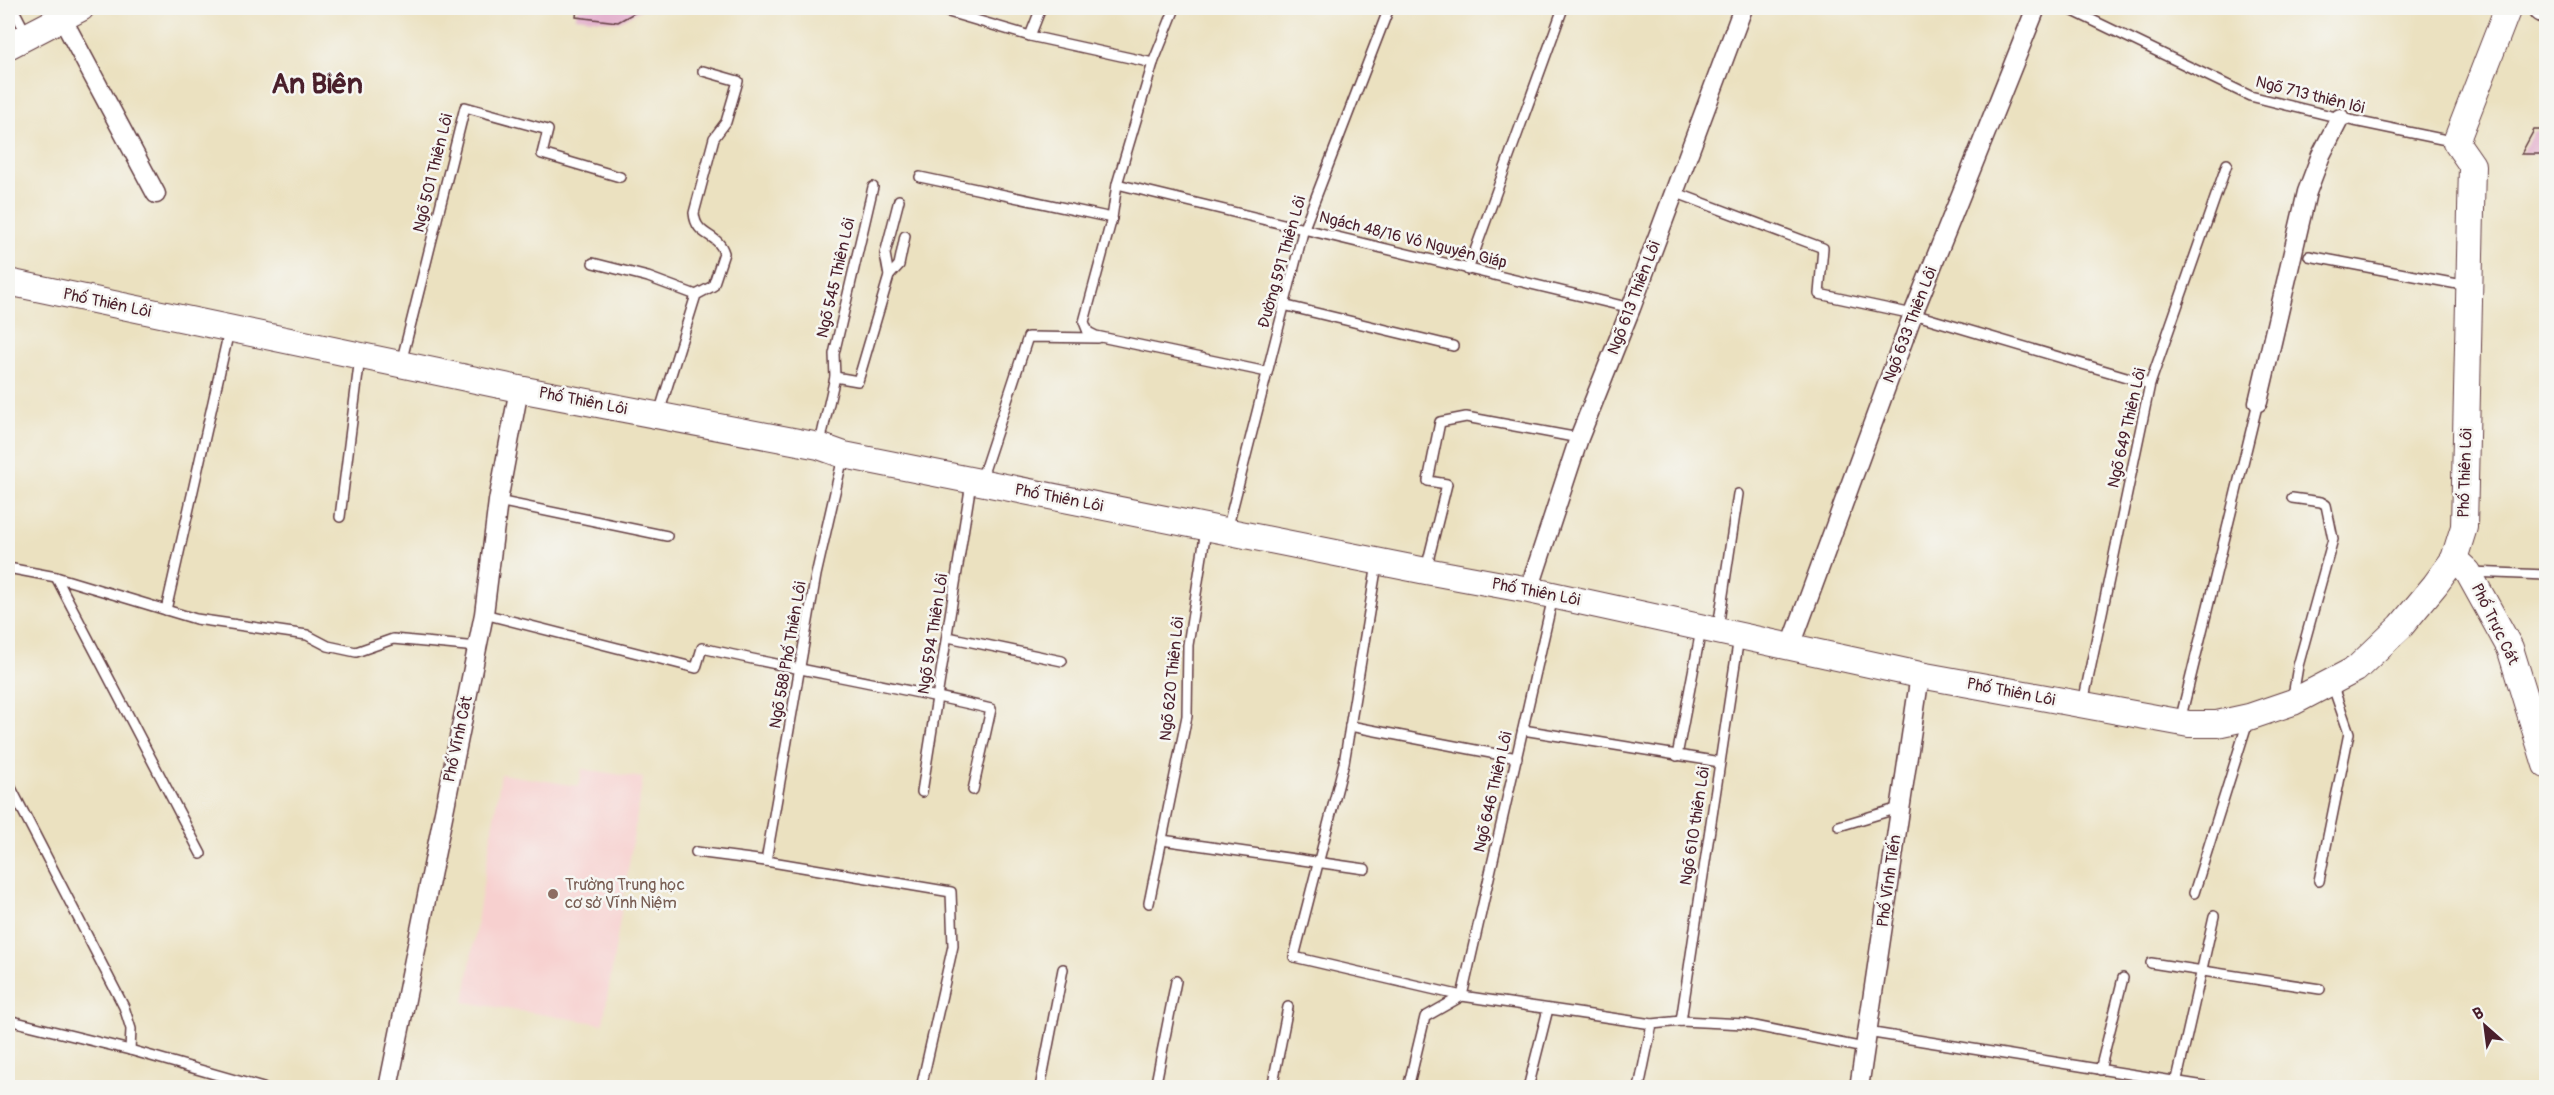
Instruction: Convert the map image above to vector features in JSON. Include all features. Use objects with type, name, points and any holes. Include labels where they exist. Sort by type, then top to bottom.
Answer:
[{"type":"main road","points":[[2456,142],[2508,8]]},
{"type":"main road","points":[[18,41],[72,13]]},
{"type":"main road","name":"Phố Thiên Lôi","points":[[8,282],[519,389],[819,446],[844,455],[1425,572],[1554,595],[1920,675],[2179,723],[2217,724],[2249,717],[2293,702],[2356,669],[2461,565],[2464,527],[2472,165],[2456,142]]},
{"type":"main road","name":"Phố Trực Cát","points":[[2461,565],[2510,648],[2547,765]]},
{"type":"street","name":"Ngõ 613 Thiên Lôi","points":[[1529,590],[1579,438],[1631,308],[1743,8]]},
{"type":"street","name":"Ngõ 633 Thiên Lôi","points":[[1791,646],[1913,314],[2036,8]]},
{"type":"street","points":[[72,13],[156,194]]},
{"type":"street","points":[[2258,402],[2307,192],[2320,155],[2340,118]]},
{"type":"street","name":"Phố Vĩnh Cát","points":[[388,1088],[484,614],[498,501],[519,389]]},
{"type":"street","name":"Phố Vĩnh Tiến","points":[[1859,1088],[1920,675]]},
{"type":"lane","points":[[13,8],[18,41]]},
{"type":"lane","points":[[935,8],[1030,36],[1153,63]]},
{"type":"lane","points":[[1030,36],[1041,8]]},
{"type":"lane","points":[[1175,8],[1153,63],[1117,184],[1112,219],[1084,322],[1089,332],[1102,338],[1267,372]]},
{"type":"lane","name":"Đường 591 Thiên Lôi","points":[[1216,530],[1267,372],[1304,228],[1389,8]]},
{"type":"lane","points":[[1468,270],[1563,8]]},
{"type":"lane","name":"Ngõ 713 thiên lôi","points":[[2067,8],[2250,96],[2340,118],[2456,142]]},
{"type":"lane","points":[[658,415],[696,295],[713,286],[724,253],[718,241],[701,231],[694,222],[693,213],[714,138],[726,122],[738,81],[703,71]]},
{"type":"lane","name":"Ngõ 501 Thiên Lôi","points":[[401,363],[465,107],[548,130],[542,154],[620,177]]},
{"type":"lane","name":"Ngõ 649 Thiên Lôi","points":[[2082,706],[2150,384],[2227,164]]},
{"type":"lane","points":[[920,177],[1112,219]]},
{"type":"lane","name":"Ngách 48/16 Vô Nguyên Giáp","points":[[1117,184],[1631,308]]},
{"type":"lane","name":"Ngõ 545 Thiên Lôi","points":[[819,446],[835,377],[834,354],[873,187]]},
{"type":"lane","points":[[1674,192],[1823,248],[1819,294],[1913,314],[2150,384]]},
{"type":"lane","points":[[889,276],[885,254],[899,200]]},
{"type":"lane","points":[[835,377],[858,381],[889,276],[898,265],[905,236]]},
{"type":"lane","points":[[2309,256],[2470,286]]},
{"type":"lane","points":[[593,262],[648,276],[696,295]]},
{"type":"lane","points":[[1283,305],[1453,346]]},
{"type":"lane","points":[[166,610],[229,327]]},
{"type":"lane","name":"Ngõ 594 Thiên Lôi","points":[[922,792],[976,481],[1028,337],[1102,338]]},
{"type":"lane","points":[[340,517],[360,354]]},
{"type":"lane","points":[[2179,723],[2258,402]]},
{"type":"lane","points":[[1425,572],[1447,484],[1428,481],[1440,422],[1466,417],[1579,438]]},
{"type":"lane","name":"Ngõ 588 Phố Thiên Lôi","points":[[766,861],[816,575],[844,455]]},
{"type":"lane","points":[[1677,756],[1720,631],[1738,494]]},
{"type":"lane","points":[[2292,498],[2321,502],[2326,505],[2333,539],[2298,666],[2293,702]]},
{"type":"lane","points":[[498,501],[667,536]]},
{"type":"lane","name":"Ngõ 620 Thiên Lôi","points":[[1149,903],[1187,716],[1188,645],[1216,530]]},
{"type":"lane","points":[[1377,562],[1344,763],[1294,957],[1462,996],[1652,1024],[1681,1021],[1745,1024],[2100,1070],[2176,1084],[2217,1088]]},
{"type":"lane","points":[[2461,565],[2547,575]]},
{"type":"lane","points":[[8,568],[56,577],[196,619],[307,635],[328,646],[356,652],[393,639],[477,647]]},
{"type":"lane","points":[[56,577],[201,854]]},
{"type":"lane","name":"Ngõ 646 Thiên Lôi","points":[[1462,996],[1554,595]]},
{"type":"lane","points":[[484,614],[696,668],[702,648],[801,671],[939,696],[991,708],[973,790]]},
{"type":"lane","name":"Ngõ 610 thiên Lôi","points":[[1681,1021],[1720,762],[1720,631]]},
{"type":"lane","points":[[948,637],[1062,661]]},
{"type":"lane","points":[[2319,881],[2349,733],[2331,681]]},
{"type":"lane","points":[[2194,893],[2249,717]]},
{"type":"lane","points":[[1350,726],[1517,758]]},
{"type":"lane","points":[[1523,730],[1720,762]]},
{"type":"lane","points":[[8,782],[124,1007],[131,1029],[130,1050]]},
{"type":"lane","points":[[1839,826],[1899,808]]},
{"type":"lane","points":[[1162,840],[1365,869]]},
{"type":"lane","points":[[696,852],[766,861],[951,892],[953,946],[921,1088]]},
{"type":"lane","points":[[2176,1084],[2214,916]]},
{"type":"lane","points":[[2151,963],[2320,989]]},
{"type":"lane","points":[[1040,1088],[1063,969]]},
{"type":"lane","points":[[2100,1070],[2122,978]]},
{"type":"lane","points":[[1155,1088],[1176,981]]},
{"type":"lane","points":[[1408,1088],[1425,1017],[1462,996]]},
{"type":"lane","points":[[1272,1088],[1288,1007]]},
{"type":"lane","points":[[1528,1088],[1548,1009]]},
{"type":"lane","points":[[8,1020],[130,1050],[263,1088]]},
{"type":"lane","points":[[1639,1088],[1652,1024]]},
{"type":"shaded area","name":"Trường Trung học cơ sở Vĩnh Niệm","points":[[582,769],[643,778],[603,1024],[464,1002],[501,774],[579,786]]},
{"type":"building","points":[[577,8],[643,8],[618,22],[576,17]]},
{"type":"building","points":[[2534,130],[2547,130],[2547,154],[2521,154]]},
{"type":"place","name":"Trường Trung học cơ sở Vĩnh Niệm","points":[[553,894]]},
{"type":"district","name":"An Biên","points":[[317,84]]}]
